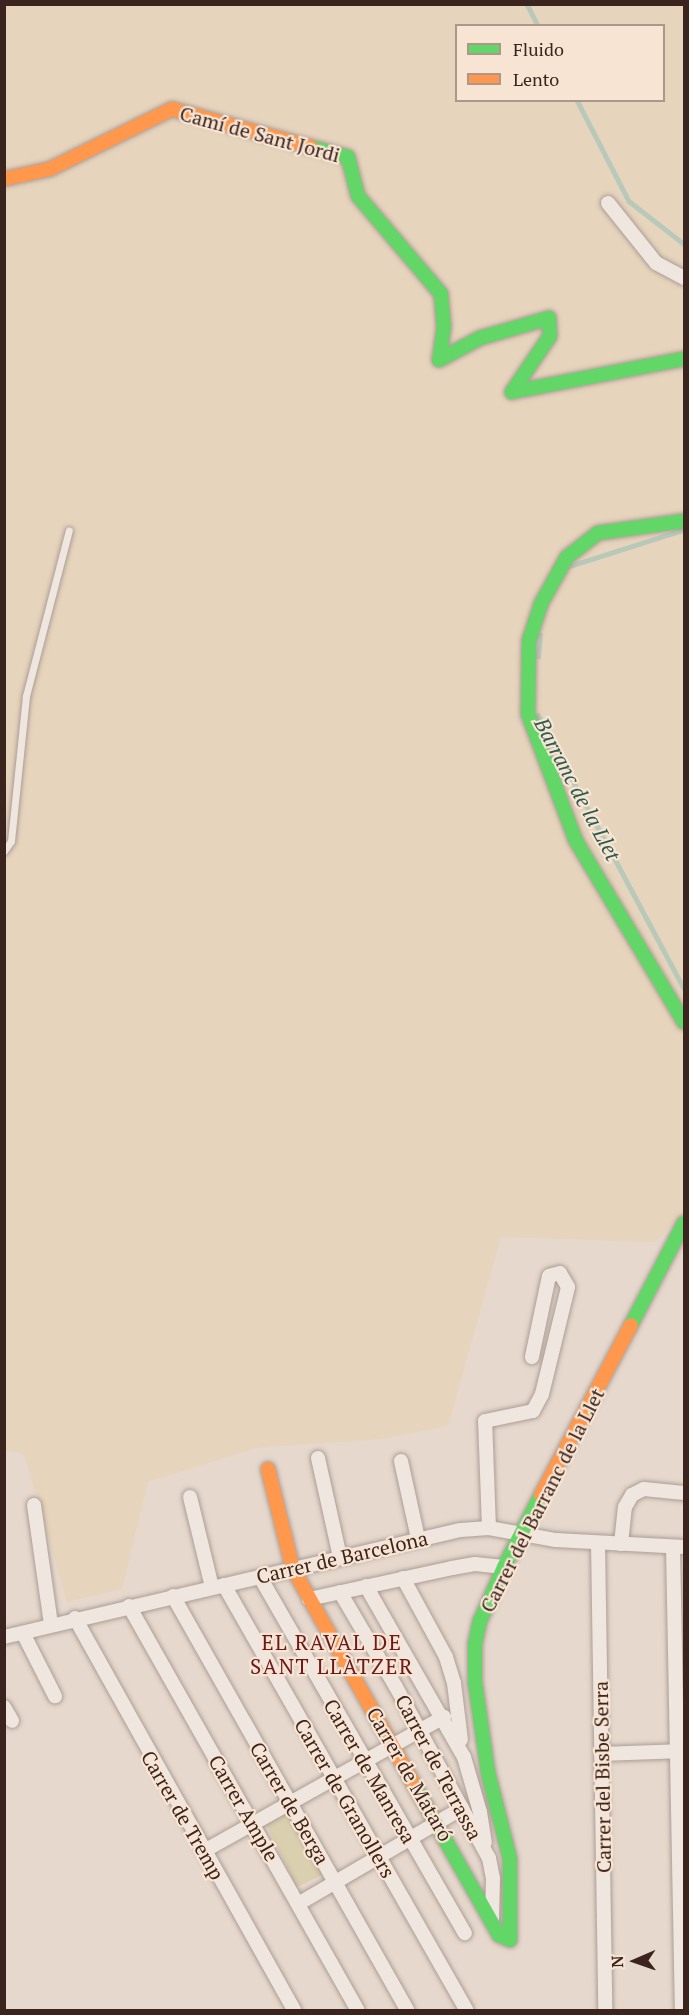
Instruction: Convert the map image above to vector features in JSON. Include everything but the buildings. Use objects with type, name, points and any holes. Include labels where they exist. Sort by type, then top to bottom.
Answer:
[{"type":"street","name":"Camí de Sant Jordi","points":[[4,179],[50,169],[172,109],[348,156],[358,196],[441,294],[444,326],[439,360],[480,338],[549,318],[550,336],[512,392],[684,359]]},
{"type":"street","points":[[608,202],[656,263],[684,278]]},
{"type":"street","points":[[684,521],[598,533],[567,557],[541,604],[529,641],[528,714],[576,842],[684,1022]]},
{"type":"street","name":"Carrer del Barranc de la Llet","points":[[510,1940],[510,1858],[488,1772],[475,1663],[480,1621],[504,1567],[684,1223]]},
{"type":"street","points":[[489,1528],[485,1421],[533,1411],[542,1394],[568,1287],[560,1273],[549,1276],[532,1357]]},
{"type":"street","points":[[318,1458],[340,1557]]},
{"type":"street","points":[[400,1461],[418,1538]]},
{"type":"street","name":"Carrer de Mataró","points":[[268,1469],[292,1569],[394,1745],[499,1935],[510,1940]]},
{"type":"street","points":[[621,1544],[626,1507],[633,1495],[644,1489],[684,1493]]},
{"type":"street","name":"Carrer de Granollers","points":[[190,1497],[218,1586],[334,1778],[466,2010]]},
{"type":"street","points":[[34,1505],[51,1625]]},
{"type":"street","name":"Carrer de Barcelona","points":[[4,1637],[75,1618],[260,1577],[418,1538],[489,1528],[521,1536],[679,1547]]},
{"type":"street","name":"Carrer del Bisbe Serra","points":[[598,1542],[605,2010]]},
{"type":"street","points":[[679,1547],[682,2010]]},
{"type":"street","points":[[309,1599],[475,1564],[504,1567]]},
{"type":"street","name":"Carrer de Manresa","points":[[260,1577],[465,1933]]},
{"type":"street","points":[[403,1578],[446,1657],[454,1683],[464,1757],[480,1812],[486,1853]]},
{"type":"street","points":[[366,1586],[444,1717],[464,1757]]},
{"type":"street","name":"Carrer de Terrassa","points":[[340,1592],[420,1731],[486,1853],[493,1878],[492,1919]]},
{"type":"street","name":"Carrer de Berga","points":[[172,1596],[407,2010]]},
{"type":"street","name":"Carrer Ample","points":[[129,1606],[358,2010]]},
{"type":"street","name":"Carrer de Tremp","points":[[75,1618],[294,2010]]},
{"type":"street","points":[[24,1633],[55,1696]]},
{"type":"street","points":[[4,1707],[12,1720]]},
{"type":"street","points":[[204,1851],[444,1717]]},
{"type":"street","points":[[601,1754],[681,1751]]},
{"type":"street","points":[[298,1904],[462,1808]]},
{"type":"lane","points":[[4,850],[11,841],[27,696],[69,530]]},
{"type":"shaded area","points":[[4,5],[684,5],[684,1215],[655,1242],[501,1237],[448,1426],[382,1439],[256,1448],[148,1482],[122,1589],[67,1602],[24,1454],[4,1450]]},
{"type":"shaded area","points":[[291,1806],[326,1873],[297,1887],[264,1820]]},
{"type":"waterway","name":"Barranc de la Llet","points":[[527,4],[537,24]]},
{"type":"waterway","name":"Barranc de la Llet","points":[[578,102],[629,201],[684,244]]},
{"type":"waterway","name":"Barranc de la Llet","points":[[570,566],[682,530]]},
{"type":"waterway","name":"Barranc de la Llet","points":[[538,657],[540,635]]},
{"type":"waterway","name":"Barranc de la Llet","points":[[538,715],[684,989]]},
{"type":"traffic: fast","points":[[311,147],[348,157],[358,196],[441,294],[444,326],[439,360],[480,338],[549,318],[550,336],[512,392],[684,359]]},
{"type":"traffic: fast","points":[[684,521],[598,533],[567,557],[541,604],[529,641],[528,714],[576,841],[684,1022]]},
{"type":"traffic: fast","points":[[631,1325],[684,1223]]},
{"type":"traffic: fast","points":[[413,1783],[499,1935],[510,1940],[510,1859],[488,1772],[475,1682],[475,1644],[480,1621],[504,1567],[541,1495]]},
{"type":"traffic: slow","points":[[4,179],[50,169],[172,109],[311,147]]},
{"type":"traffic: slow","points":[[541,1495],[631,1325]]},
{"type":"traffic: slow","points":[[268,1469],[293,1569],[413,1783]]},
{"type":"district","name":"EL RAVAL DE SANT LLÀTZER","points":[[332,1654]]}]
